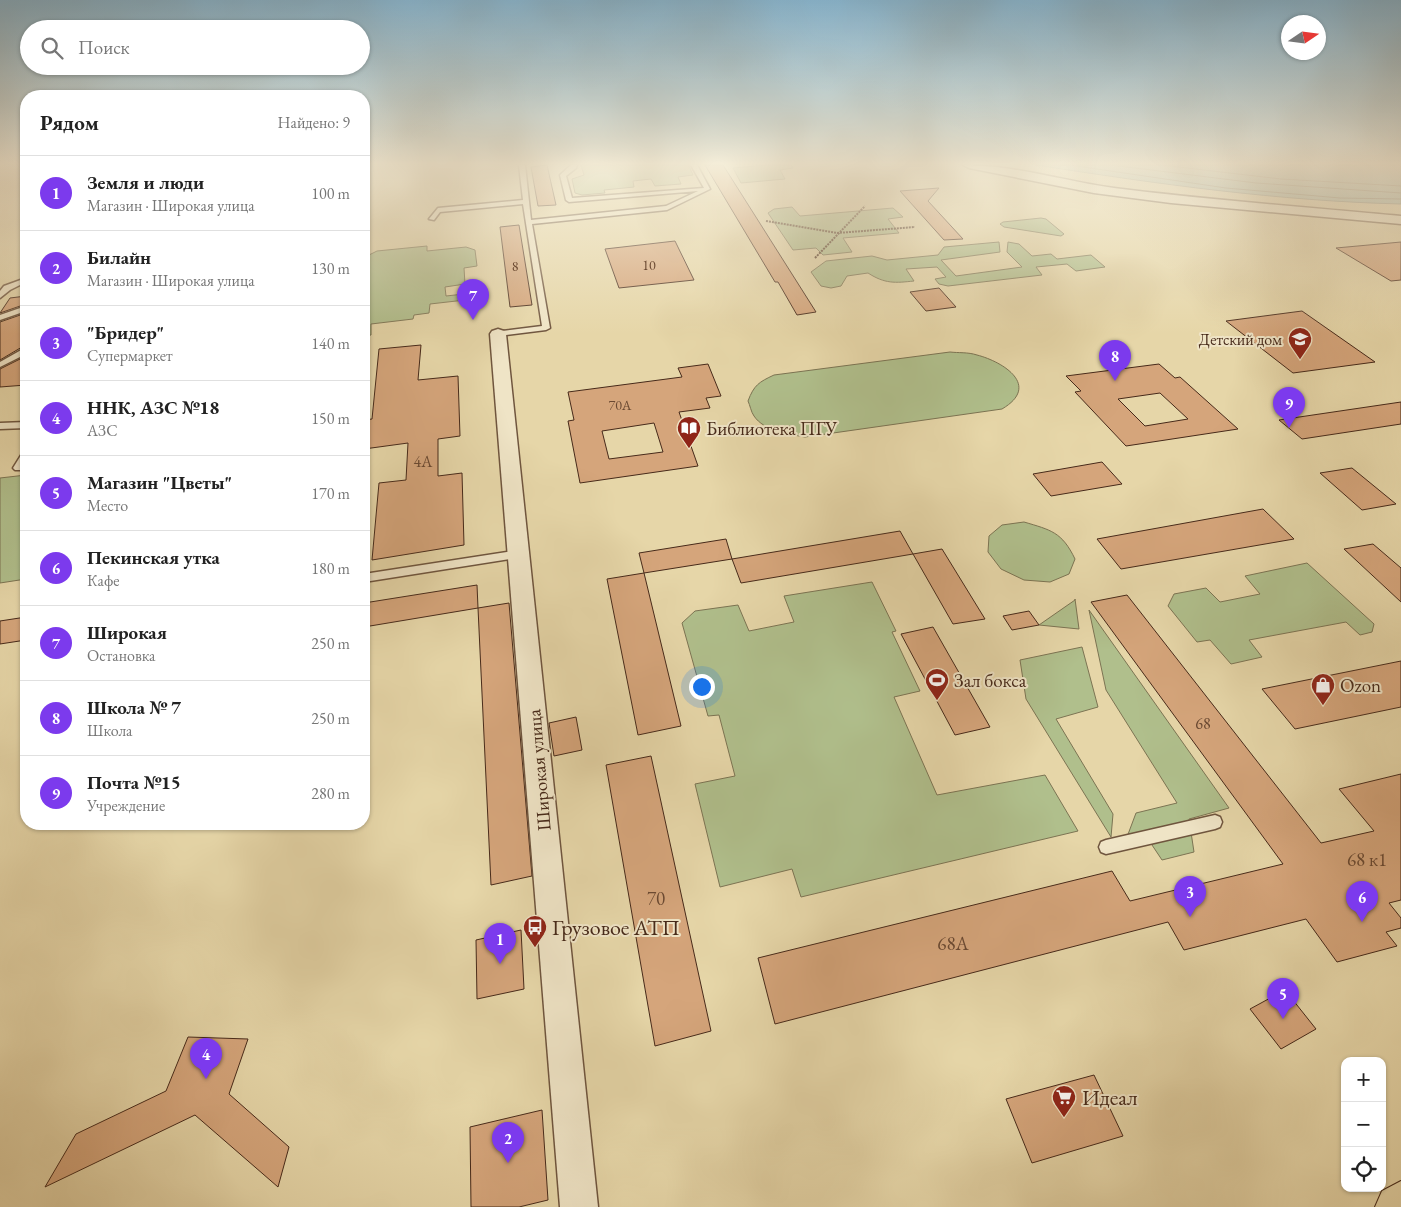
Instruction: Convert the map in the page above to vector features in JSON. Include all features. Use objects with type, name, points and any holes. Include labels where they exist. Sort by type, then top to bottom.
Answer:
[{"type":"main road","points":[[1398,1207],[1401,1204]]},
{"type":"street","name":"Широкая улица","points":[[498,334],[579,1207]]},
{"type":"lane","points":[[498,334],[546,328],[528,222],[535,221]]},
{"type":"lane","points":[[0,296],[7,288],[20,283]]},
{"type":"lane","points":[[0,318],[20,310]]},
{"type":"lane","points":[[0,365],[20,354]]},
{"type":"lane","points":[[0,426],[20,425]]},
{"type":"lane","points":[[370,577],[519,554]]},
{"type":"lane","points":[[1106,847],[1215,822]]},
{"type":"path","points":[[768,221],[838,233],[915,226]]},
{"type":"path","points":[[815,258],[850,221]]},
{"type":"green space","points":[[774,221],[890,221],[899,233],[843,238],[852,252],[823,255],[816,248],[793,250]]},
{"type":"green space","points":[[1049,221],[1064,234],[1061,236],[1004,227],[1000,224],[1003,222]]},
{"type":"green space","points":[[999,242],[1000,252],[941,260],[956,276],[1022,267],[1007,252],[1008,242],[1019,244],[1032,256],[1051,254],[1057,259],[1091,255],[1105,267],[1076,271],[1067,264],[1036,267],[1042,275],[948,286],[939,284],[935,279],[946,277],[937,267],[906,269],[914,281],[890,282],[868,273],[847,276],[841,286],[831,288],[821,286],[811,272],[826,261],[872,256],[887,260],[938,255],[944,247]]},
{"type":"green space","points":[[427,246],[427,251],[466,247],[475,250],[477,266],[464,268],[465,284],[445,287],[446,296],[464,294],[465,300],[430,304],[429,313],[414,315],[413,319],[371,324],[370,335],[370,254],[377,251]]},
{"type":"green space","points":[[950,352],[977,355],[998,363],[1007,369],[1014,376],[1018,384],[1018,392],[1013,400],[1002,409],[805,437],[777,431],[764,425],[752,413],[748,401],[752,391],[758,385],[774,375]]},
{"type":"green space","points":[[20,476],[20,580],[0,583],[0,478]]},
{"type":"green space","points":[[1024,522],[1055,533],[1065,543],[1075,559],[1069,574],[1050,582],[1024,580],[1001,569],[988,552],[989,536],[1002,525]]},
{"type":"green space","points":[[1307,563],[1374,624],[1372,632],[1360,635],[1346,622],[1249,640],[1262,657],[1231,664],[1210,640],[1197,642],[1168,606],[1174,594],[1206,588],[1220,602],[1260,594],[1245,576]]},
{"type":"green space","points":[[872,582],[896,631],[892,632],[920,691],[894,697],[937,795],[1045,775],[1078,831],[801,897],[792,869],[720,887],[695,784],[735,776],[719,715],[708,716],[682,623],[695,611],[738,605],[749,631],[794,622],[784,596]]},
{"type":"green space","points":[[1075,600],[1079,629],[1039,625]]},
{"type":"green space","points":[[1089,610],[1229,808],[1189,819],[1194,852],[1162,860],[1144,833],[1127,837],[1136,813],[1177,803],[1106,690]]},
{"type":"green space","points":[[1082,647],[1098,707],[1056,719],[1113,814],[1111,837],[1026,699],[1020,660]]},
{"type":"building","points":[[739,221],[759,221],[816,312],[797,315],[778,282],[775,282]]},
{"type":"building","points":[[927,221],[947,221],[963,239],[944,240]]},
{"type":"building","points":[[519,225],[532,305],[510,307],[500,227]]},
{"type":"building","points":[[675,241],[694,280],[619,288],[605,249]]},
{"type":"building","points":[[1401,242],[1401,280],[1391,281],[1336,248]]},
{"type":"building","points":[[939,288],[956,307],[926,311],[910,292]]},
{"type":"building","points":[[20,297],[20,306],[0,313],[10,298]]},
{"type":"building","points":[[1302,311],[1375,362],[1293,373],[1226,321]]},
{"type":"building","points":[[20,315],[20,348],[0,360],[0,322]]},
{"type":"building","points":[[421,345],[418,380],[458,376],[460,436],[438,439],[438,476],[462,473],[464,545],[372,560],[379,483],[406,480],[408,443],[370,448],[370,419],[372,419],[379,349]]},
{"type":"building","points":[[20,359],[20,385],[0,387],[0,369]]},
{"type":"building","points":[[708,364],[721,396],[706,398],[710,408],[679,412],[698,466],[580,483],[568,421],[574,420],[568,392],[682,377],[678,368]],"holes":[[[654,423],[663,452],[609,459],[602,431]]]},
{"type":"building","points":[[1159,364],[1175,378],[1180,377],[1238,429],[1126,446],[1075,392],[1081,391],[1066,376]],"holes":[[[1160,393],[1188,419],[1145,426],[1118,399]]]},
{"type":"building","points":[[1401,402],[1401,424],[1302,439],[1279,420]]},
{"type":"building","points":[[1102,462],[1122,484],[1051,496],[1033,474]]},
{"type":"building","points":[[1352,468],[1396,504],[1362,510],[1320,473]]},
{"type":"building","points":[[1263,509],[1294,539],[1121,569],[1097,539]]},
{"type":"building","points":[[900,531],[913,554],[741,583],[732,559]]},
{"type":"building","points":[[726,539],[732,559],[644,573],[639,553]]},
{"type":"building","points":[[1373,544],[1401,568],[1401,602],[1344,549]]},
{"type":"building","points":[[942,549],[985,619],[953,624],[913,554]]},
{"type":"building","points":[[644,573],[681,726],[638,735],[607,579]]},
{"type":"building","points":[[477,585],[478,608],[370,626],[370,602]]},
{"type":"building","points":[[1127,595],[1321,843],[1374,831],[1339,789],[1401,774],[1401,900],[1389,903],[1401,918],[1401,928],[1386,932],[1397,946],[1337,962],[1306,919],[1184,950],[1168,922],[775,1024],[758,958],[1112,871],[1130,901],[1283,864],[1091,602]]},
{"type":"building","points":[[509,603],[532,876],[491,885],[478,608]]},
{"type":"building","points":[[1029,611],[1039,625],[1012,630],[1003,616]]},
{"type":"building","points":[[20,618],[20,641],[0,644],[0,621]]},
{"type":"building","points":[[933,627],[990,727],[955,735],[901,634]]},
{"type":"building","points":[[1401,661],[1401,707],[1295,729],[1262,689]]},
{"type":"building","points":[[576,717],[582,750],[554,756],[549,723]]},
{"type":"building","points":[[651,756],[711,1031],[655,1046],[606,765]]},
{"type":"building","points":[[521,930],[524,989],[477,999],[476,940]]},
{"type":"building","points":[[1285,990],[1316,1029],[1281,1049],[1250,1009]]},
{"type":"building","points":[[188,1037],[248,1039],[229,1094],[289,1147],[278,1187],[195,1115],[45,1187],[76,1134],[166,1091]]},
{"type":"building","name":"Идеал","points":[[1094,1075],[1123,1136],[1032,1163],[1006,1099]]},
{"type":"building","points":[[542,1110],[548,1200],[519,1207],[471,1207],[470,1127]]},
{"type":"place","name":"Широкая","points":[[473,320]]},
{"type":"place","name":"Детский дом","points":[[1300,360]]},
{"type":"place","name":"Школа № 7","points":[[1115,381]]},
{"type":"place","name":"Почта №15","points":[[1289,428]]},
{"type":"place","name":"Библиотека ПГУ","points":[[689,449]]},
{"type":"place","name":"Зал бокса","points":[[937,701]]},
{"type":"place","name":"Ozon","points":[[1323,706]]},
{"type":"place","name":"\"Бридер\"","points":[[1190,917]]},
{"type":"place","name":"Пекинская утка","points":[[1362,922]]},
{"type":"place","name":"Грузовое АТП","points":[[535,948]]},
{"type":"place","name":"Земля и люди","points":[[500,964]]},
{"type":"place","name":"Магазин \"Цветы\"","points":[[1283,1019]]},
{"type":"place","name":"ННК, АЗС №18","points":[[206,1079]]},
{"type":"place","name":"Идеал","points":[[1064,1118]]},
{"type":"place","name":"Билайн","points":[[508,1163]]}]
